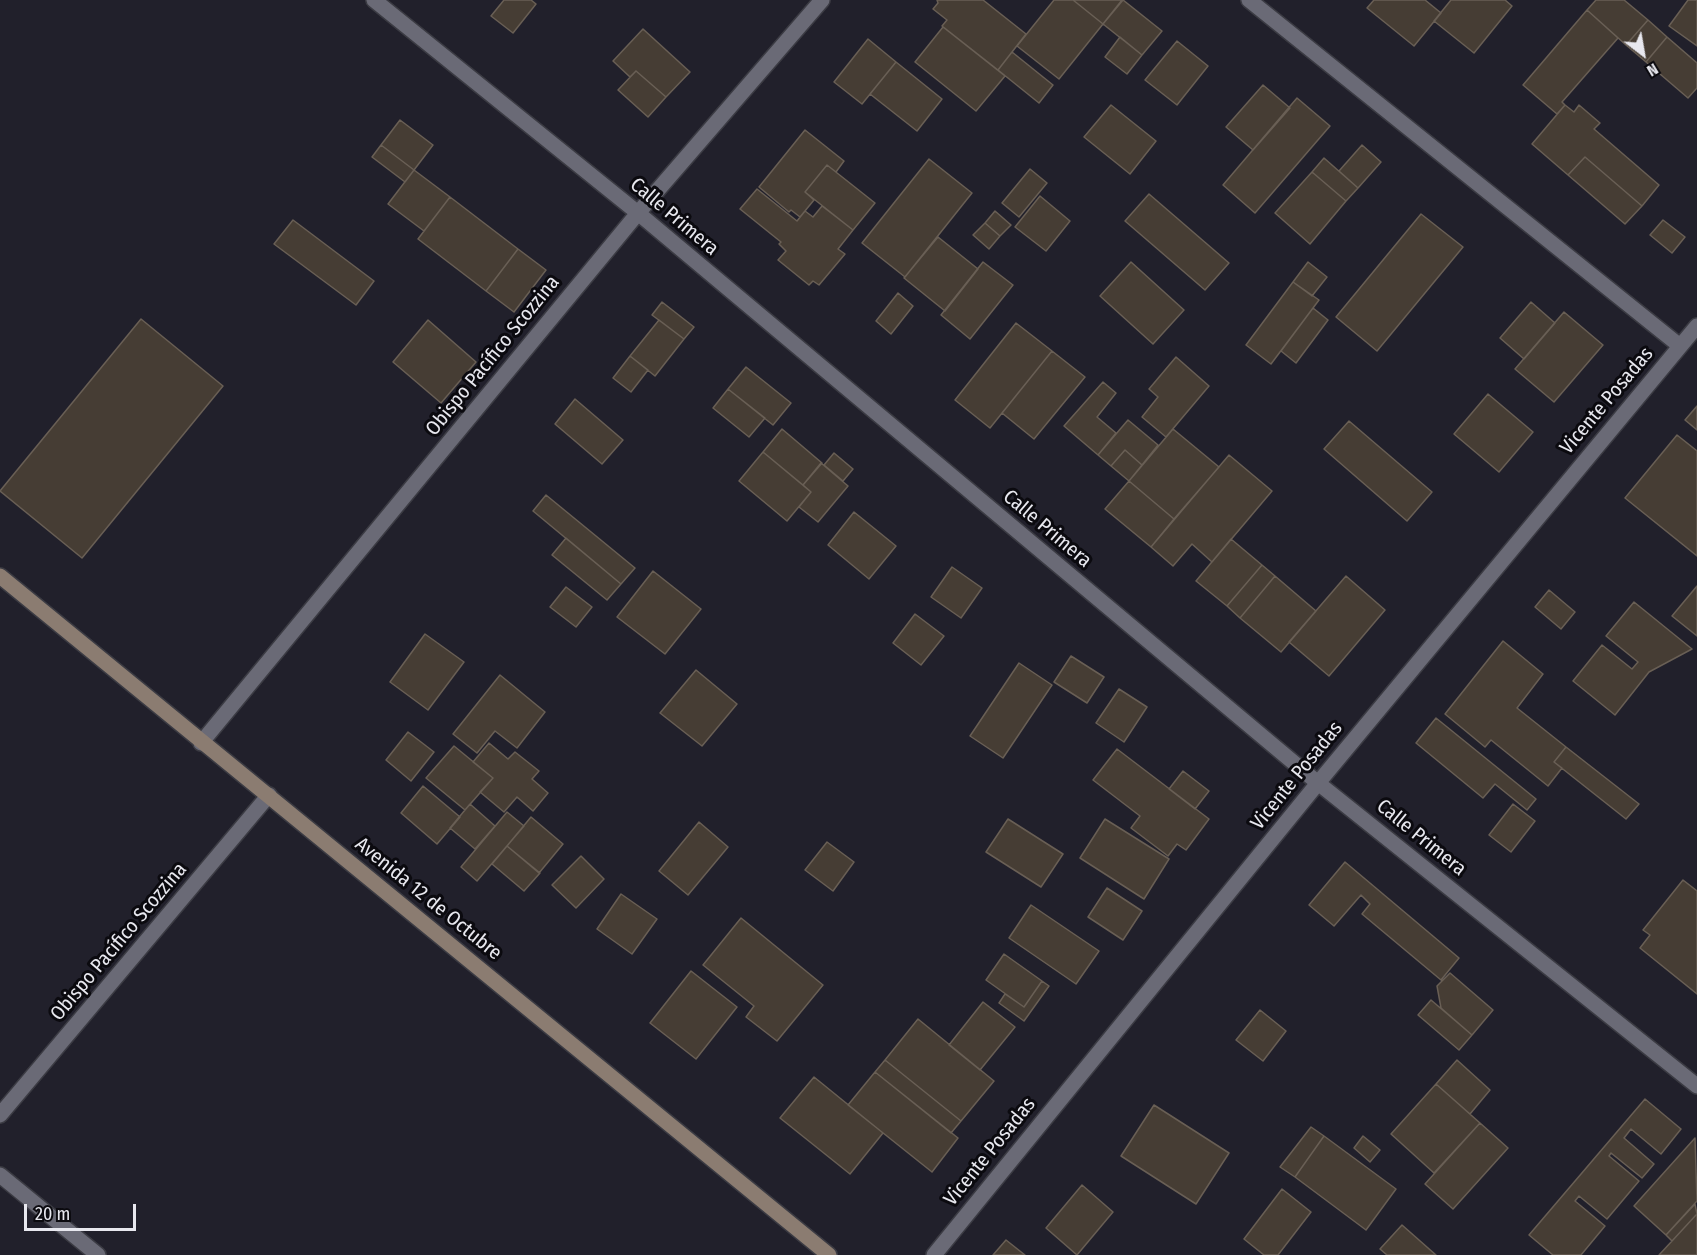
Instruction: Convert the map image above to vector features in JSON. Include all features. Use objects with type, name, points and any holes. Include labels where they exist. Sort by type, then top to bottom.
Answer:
[{"type":"main road","name":"Avenida 12 de Octubre","points":[[0,576],[201,743],[269,795],[829,1255]]},
{"type":"street","name":"Calle Primera","points":[[374,0],[638,213],[1318,783],[1697,1086]]},
{"type":"street","name":"Obispo Pacífico Scozzina","points":[[201,743],[638,213],[822,0]]},
{"type":"street","points":[[1249,0],[1680,346]]},
{"type":"street","name":"Vicente Posadas","points":[[934,1255],[1318,783],[1697,326]]},
{"type":"street","name":"Obispo Pacífico Scozzina","points":[[0,1115],[269,795]]},
{"type":"street","points":[[0,1175],[98,1255]]},
{"type":"building","points":[[504,0],[531,0],[536,4],[513,33],[491,16]]},
{"type":"building","points":[[937,0],[983,0],[1026,34],[998,70],[942,26],[947,20],[933,9],[938,3]]},
{"type":"building","points":[[1054,0],[1073,0],[1103,24],[1059,79],[1017,46]]},
{"type":"building","points":[[1073,0],[1122,0],[1103,24]]},
{"type":"building","points":[[1123,0],[1162,31],[1142,55],[1103,24]]},
{"type":"building","points":[[1374,0],[1425,0],[1441,13],[1414,46],[1367,8]]},
{"type":"building","points":[[1451,0],[1505,0],[1512,6],[1474,53],[1434,21]]},
{"type":"building","points":[[1596,0],[1624,0],[1648,20],[1626,45],[1587,10]]},
{"type":"building","points":[[1688,0],[1697,0],[1697,46],[1669,26]]},
{"type":"building","points":[[1587,10],[1618,38],[1562,102],[1565,105],[1557,114],[1523,85]]},
{"type":"building","points":[[1648,20],[1667,37],[1646,62],[1626,45]]},
{"type":"building","points":[[943,27],[1005,76],[976,111],[915,62]]},
{"type":"building","points":[[643,29],[690,72],[666,97],[636,71],[630,77],[613,61]]},
{"type":"building","points":[[1120,37],[1142,55],[1127,74],[1105,57]]},
{"type":"building","points":[[1667,37],[1697,63],[1697,88],[1688,98],[1646,62]]},
{"type":"building","points":[[868,39],[896,62],[862,104],[834,82]]},
{"type":"building","points":[[1177,41],[1208,66],[1177,105],[1145,80]]},
{"type":"building","points":[[1012,52],[1053,85],[1039,103],[998,70]]},
{"type":"building","points":[[896,62],[942,99],[917,131],[870,94]]},
{"type":"building","points":[[636,71],[666,97],[648,117],[618,90]]},
{"type":"building","points":[[1263,85],[1290,108],[1253,150],[1226,127]]},
{"type":"building","points":[[1297,98],[1330,126],[1255,213],[1223,185]]},
{"type":"building","points":[[1111,105],[1156,141],[1130,174],[1084,137]]},
{"type":"building","points":[[1565,105],[1574,112],[1579,105],[1600,123],[1594,129],[1659,185],[1642,206],[1585,157],[1568,175],[1532,144]]},
{"type":"building","points":[[400,120],[433,145],[414,170],[381,145]]},
{"type":"building","points":[[805,130],[844,161],[836,172],[827,165],[805,192],[814,200],[800,217],[791,210],[789,212],[759,187]]},
{"type":"building","points":[[381,145],[414,170],[405,182],[372,157]]},
{"type":"building","points":[[1362,145],[1381,162],[1358,188],[1339,171]]},
{"type":"building","points":[[1585,157],[1642,206],[1625,224],[1568,175]]},
{"type":"building","points":[[1324,158],[1358,188],[1346,201],[1312,172]]},
{"type":"building","points":[[929,159],[972,193],[905,277],[862,243]]},
{"type":"building","points":[[827,165],[875,203],[853,230],[805,192]]},
{"type":"building","points":[[1030,169],[1047,183],[1019,217],[1002,203]]},
{"type":"building","points":[[414,170],[450,197],[424,231],[388,204]]},
{"type":"building","points":[[1312,172],[1346,201],[1310,244],[1275,213]]},
{"type":"building","points":[[757,189],[797,221],[805,211],[813,217],[822,206],[853,230],[838,249],[845,254],[819,285],[813,281],[809,285],[778,260],[786,251],[779,244],[781,242],[740,209]]},
{"type":"building","points":[[1149,194],[1229,263],[1205,290],[1125,221]]},
{"type":"building","points":[[1040,196],[1070,221],[1046,251],[1015,227]]},
{"type":"building","points":[[450,197],[518,249],[486,291],[418,239]]},
{"type":"building","points":[[995,211],[1011,225],[1000,236],[985,223]]},
{"type":"building","points":[[1421,214],[1463,247],[1377,351],[1336,317]]},
{"type":"building","points":[[293,220],[374,281],[356,305],[274,244]]},
{"type":"building","points":[[1663,220],[1685,237],[1672,253],[1650,235]]},
{"type":"building","points":[[985,223],[1000,236],[989,249],[973,235]]},
{"type":"building","points":[[938,237],[978,269],[945,311],[904,278]]},
{"type":"building","points":[[518,249],[546,270],[514,312],[486,291]]},
{"type":"building","points":[[983,262],[1013,285],[970,339],[941,315]]},
{"type":"building","points":[[1131,262],[1184,310],[1153,344],[1100,296]]},
{"type":"building","points":[[1308,262],[1327,277],[1312,296],[1293,282]]},
{"type":"building","points":[[1293,282],[1319,300],[1271,364],[1246,345]]},
{"type":"building","points":[[898,293],[913,306],[891,334],[876,321]]},
{"type":"building","points":[[662,302],[694,327],[684,339],[652,315]]},
{"type":"building","points":[[1531,302],[1555,323],[1524,359],[1500,338]]},
{"type":"building","points":[[1313,308],[1328,320],[1296,363],[1281,351]]},
{"type":"building","points":[[1564,312],[1603,345],[1554,402],[1515,369]]},
{"type":"building","points":[[141,319],[223,386],[82,558],[0,491]]},
{"type":"building","points":[[428,320],[476,362],[441,403],[393,362]]},
{"type":"building","points":[[659,320],[684,339],[655,376],[630,356]]},
{"type":"building","points":[[1016,323],[1052,351],[990,428],[955,400]]},
{"type":"building","points":[[1052,351],[1085,377],[1034,439],[1002,413]]},
{"type":"building","points":[[630,356],[648,370],[631,392],[613,378]]},
{"type":"building","points":[[1176,357],[1209,386],[1166,437],[1142,417],[1158,397],[1149,389]]},
{"type":"building","points":[[746,367],[791,403],[773,425],[728,389]]},
{"type":"building","points":[[1103,382],[1116,393],[1097,417],[1116,433],[1098,455],[1064,426]]},
{"type":"building","points":[[728,389],[765,418],[749,437],[713,408]]},
{"type":"building","points":[[1488,394],[1533,432],[1499,472],[1454,434]]},
{"type":"building","points":[[575,399],[623,440],[602,464],[555,424]]},
{"type":"building","points":[[1697,406],[1697,430],[1685,420]]},
{"type":"building","points":[[1128,420],[1158,445],[1142,465],[1125,450],[1111,466],[1098,455]]},
{"type":"building","points":[[1349,421],[1432,492],[1407,521],[1324,449]]},
{"type":"building","points":[[782,429],[822,463],[803,485],[763,452]]},
{"type":"building","points":[[1173,429],[1219,467],[1174,519],[1129,481]]},
{"type":"building","points":[[1677,435],[1697,451],[1697,556],[1625,498]]},
{"type":"building","points":[[1125,450],[1142,465],[1129,481],[1111,466]]},
{"type":"building","points":[[763,452],[811,492],[787,521],[739,481]]},
{"type":"building","points":[[834,453],[853,469],[843,481],[824,465]]},
{"type":"building","points":[[1229,455],[1272,491],[1212,562],[1192,544],[1173,566],[1151,547]]},
{"type":"building","points":[[821,463],[848,486],[818,522],[799,507],[811,492],[803,485]]},
{"type":"building","points":[[1129,481],[1174,519],[1151,547],[1105,509]]},
{"type":"building","points":[[546,495],[635,568],[621,584],[533,511]]},
{"type":"building","points":[[854,512],[896,546],[869,579],[828,545]]},
{"type":"building","points":[[566,538],[621,584],[607,600],[552,555]]},
{"type":"building","points":[[1231,539],[1262,565],[1227,606],[1196,581]]},
{"type":"building","points":[[1262,565],[1275,576],[1240,618],[1227,606]]},
{"type":"building","points":[[952,567],[982,588],[961,618],[931,597]]},
{"type":"building","points":[[653,571],[701,609],[665,654],[617,617]]},
{"type":"building","points":[[1275,576],[1316,611],[1281,652],[1240,618]]},
{"type":"building","points":[[1346,576],[1385,610],[1329,676],[1289,642]]},
{"type":"building","points":[[1697,586],[1697,636],[1672,616]]},
{"type":"building","points":[[566,587],[592,607],[576,627],[550,607]]},
{"type":"building","points":[[1549,590],[1575,612],[1561,629],[1535,607]]},
{"type":"building","points":[[1634,602],[1692,649],[1649,672],[1615,715],[1573,681],[1602,645],[1632,669],[1638,662],[1606,636]]},
{"type":"building","points":[[915,614],[944,636],[921,665],[893,643]]},
{"type":"building","points":[[425,634],[464,662],[428,710],[390,682]]},
{"type":"building","points":[[1503,641],[1543,674],[1517,708],[1566,747],[1554,762],[1562,768],[1548,786],[1491,740],[1485,747],[1445,714]]},
{"type":"building","points":[[1071,656],[1104,677],[1087,703],[1054,682]]},
{"type":"building","points":[[1019,663],[1052,685],[1003,758],[970,736]]},
{"type":"building","points":[[696,670],[737,704],[702,746],[660,713]]},
{"type":"building","points":[[500,675],[545,712],[517,748],[495,731],[477,753],[453,734]]},
{"type":"building","points":[[1119,689],[1147,707],[1124,742],[1096,723]]},
{"type":"building","points":[[1436,718],[1536,799],[1527,810],[1495,784],[1483,798],[1416,743]]},
{"type":"building","points":[[408,732],[434,752],[411,781],[386,760]]},
{"type":"building","points":[[489,743],[508,759],[515,752],[539,771],[532,779],[548,793],[533,811],[517,797],[504,812],[480,792],[493,778],[473,762]]},
{"type":"building","points":[[454,746],[493,778],[465,810],[426,778]]},
{"type":"building","points":[[1566,747],[1639,804],[1626,819],[1554,762]]},
{"type":"building","points":[[1117,749],[1209,819],[1186,850],[1177,844],[1168,856],[1131,828],[1140,816],[1093,780]]},
{"type":"building","points":[[1183,771],[1209,791],[1195,809],[1169,789]]},
{"type":"building","points":[[423,786],[460,817],[437,844],[401,813]]},
{"type":"building","points":[[470,804],[495,826],[475,849],[450,828]]},
{"type":"building","points":[[1513,804],[1535,821],[1511,852],[1489,835]]},
{"type":"building","points":[[507,812],[524,826],[477,881],[461,867]]},
{"type":"building","points":[[531,817],[563,844],[539,873],[507,846]]},
{"type":"building","points":[[1008,819],[1063,854],[1041,887],[986,852]]},
{"type":"building","points":[[1105,819],[1169,859],[1144,899],[1080,858]]},
{"type":"building","points":[[699,822],[728,847],[688,895],[659,871]]},
{"type":"building","points":[[827,842],[854,862],[833,891],[805,870]]},
{"type":"building","points":[[507,846],[540,873],[524,891],[492,864]]},
{"type":"building","points":[[581,856],[604,879],[576,908],[552,885]]},
{"type":"building","points":[[1345,862],[1459,958],[1441,980],[1362,914],[1370,904],[1361,895],[1334,926],[1309,905]]},
{"type":"building","points":[[1683,880],[1697,891],[1697,994],[1640,948],[1650,935],[1643,930]]},
{"type":"building","points":[[1107,888],[1142,911],[1123,940],[1088,917]]},
{"type":"building","points":[[621,894],[657,919],[632,954],[597,929]]},
{"type":"building","points":[[1031,905],[1099,951],[1076,984],[1009,938]]},
{"type":"building","points":[[741,918],[823,985],[777,1041],[746,1017],[754,1006],[703,965]]},
{"type":"building","points":[[1004,954],[1042,981],[1024,1007],[986,980]]},
{"type":"building","points":[[691,971],[737,1007],[696,1059],[650,1023]]},
{"type":"building","points":[[1450,973],[1493,1010],[1472,1035],[1441,1008],[1437,986]]},
{"type":"building","points":[[1042,981],[1049,986],[1024,1021],[999,1003],[1005,994],[1024,1007]]},
{"type":"building","points":[[1431,1000],[1472,1035],[1459,1050],[1418,1015]]},
{"type":"building","points":[[983,1002],[1015,1027],[980,1070],[949,1045]]},
{"type":"building","points":[[1260,1010],[1286,1031],[1263,1061],[1236,1040]]},
{"type":"building","points":[[918,1019],[994,1081],[961,1121],[885,1060]]},
{"type":"building","points":[[885,1060],[961,1121],[951,1133],[875,1072]]},
{"type":"building","points":[[1457,1060],[1490,1090],[1470,1114],[1436,1084]]},
{"type":"building","points":[[875,1072],[958,1138],[932,1172],[848,1105]]},
{"type":"building","points":[[814,1077],[883,1133],[850,1174],[780,1118]]},
{"type":"building","points":[[1436,1084],[1480,1123],[1434,1173],[1391,1134]]},
{"type":"building","points":[[1645,1099],[1681,1129],[1661,1154],[1631,1129],[1624,1138],[1654,1164],[1642,1178],[1611,1153],[1609,1156],[1639,1181],[1607,1219],[1579,1196],[1575,1201],[1605,1226],[1581,1255],[1553,1255],[1529,1235]]},
{"type":"building","points":[[1154,1105],[1229,1153],[1196,1204],[1121,1156]]},
{"type":"building","points":[[1480,1123],[1508,1148],[1453,1209],[1425,1184]]},
{"type":"building","points":[[1311,1127],[1324,1136],[1295,1177],[1280,1167]]},
{"type":"building","points":[[1324,1136],[1396,1189],[1366,1230],[1295,1177]]},
{"type":"building","points":[[1363,1136],[1380,1150],[1370,1162],[1354,1148]]},
{"type":"building","points":[[1695,1138],[1697,1201],[1666,1235],[1634,1206]]},
{"type":"building","points":[[1082,1185],[1113,1212],[1077,1255],[1046,1228]]},
{"type":"building","points":[[1282,1189],[1311,1212],[1278,1255],[1264,1255],[1244,1239]]},
{"type":"building","points":[[1695,1204],[1697,1214],[1672,1241],[1666,1235]]},
{"type":"building","points":[[1697,1214],[1697,1255],[1659,1255],[1672,1241]]},
{"type":"building","points":[[1402,1225],[1436,1255],[1387,1255],[1380,1249]]},
{"type":"building","points":[[1006,1240],[1025,1255],[993,1255]]}]
